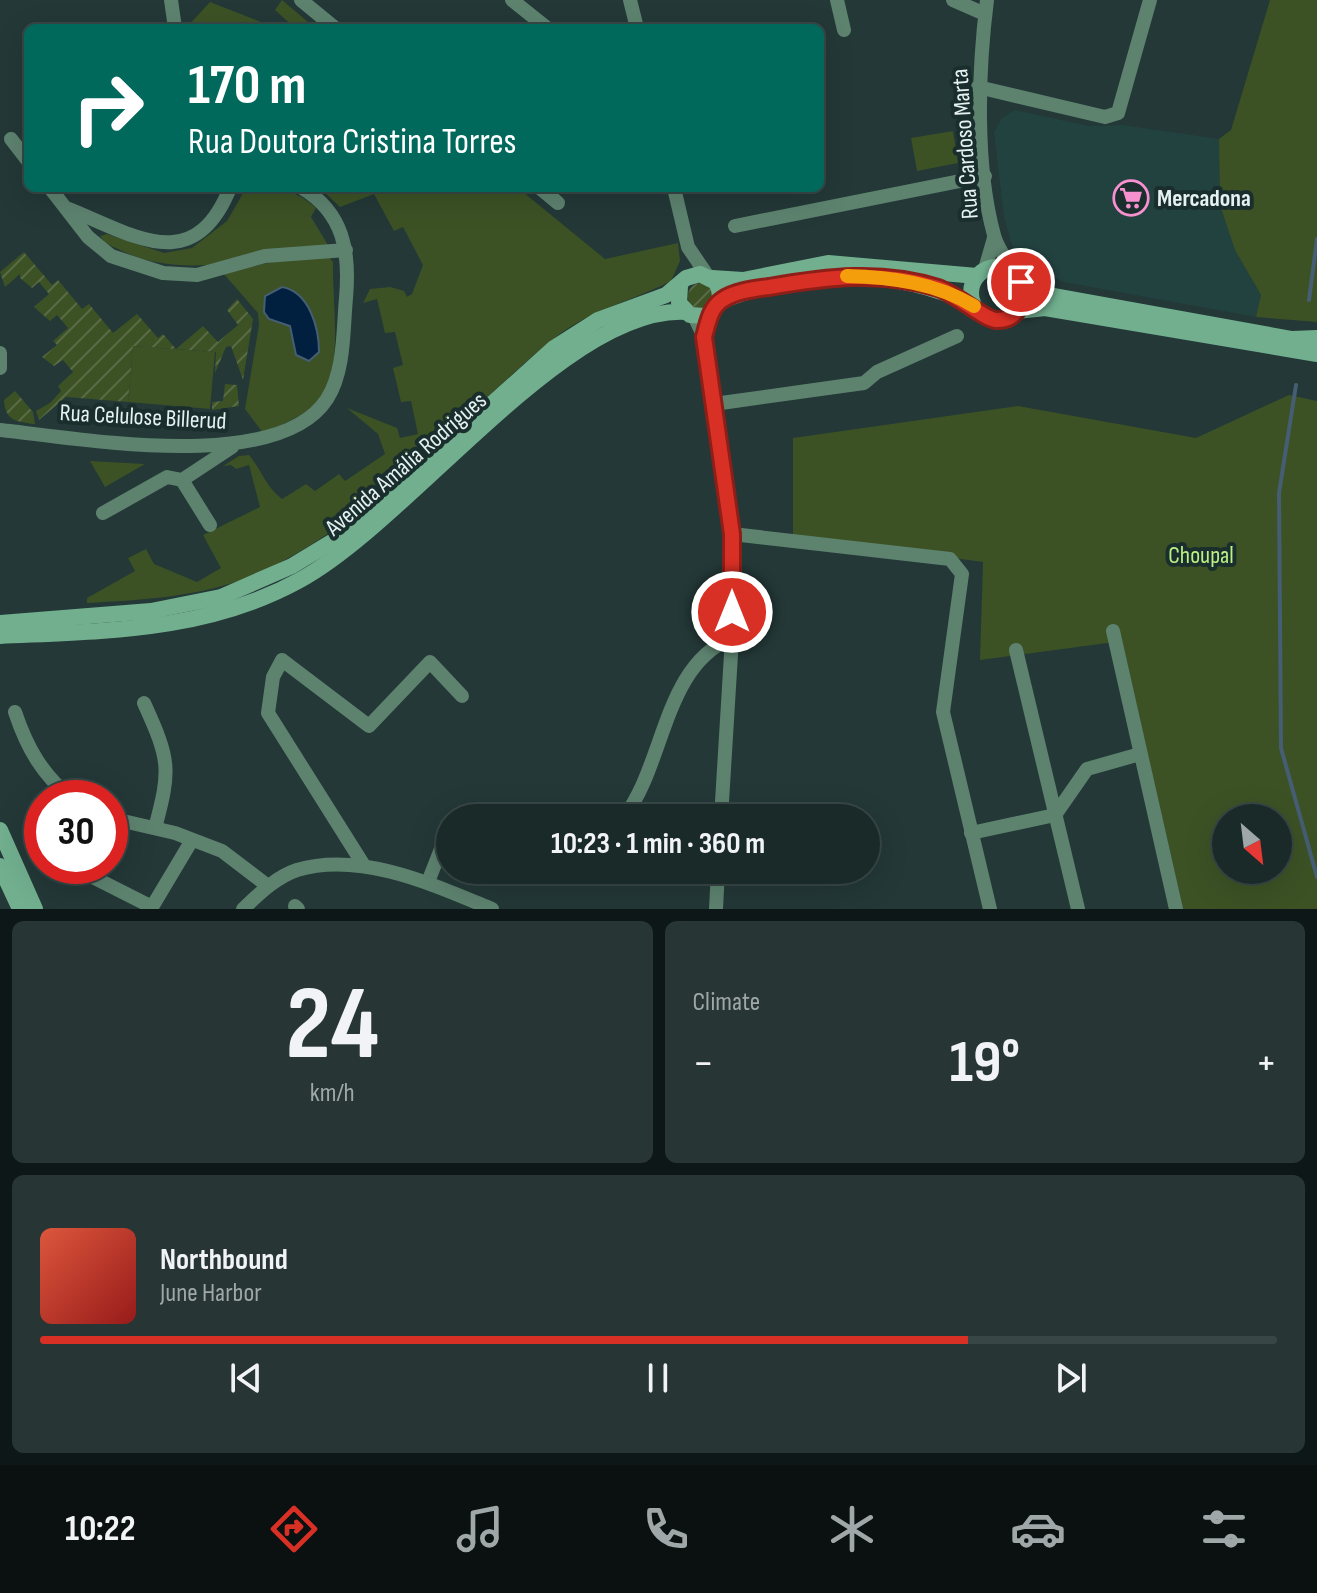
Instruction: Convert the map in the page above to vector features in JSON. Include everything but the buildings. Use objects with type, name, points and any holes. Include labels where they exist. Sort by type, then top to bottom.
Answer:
[{"type":"main road","points":[[709,276],[719,288],[702,311],[679,303],[680,286],[693,275],[709,276],[743,280],[828,263],[981,272],[996,267],[1064,297],[1292,339],[1317,338]]},
{"type":"main road","points":[[981,272],[970,295],[973,305],[979,313],[999,320],[1017,311],[1045,308],[1317,354]]},
{"type":"main road","name":"Avenida Amália Rodrigues","points":[[0,636],[152,629],[226,612],[300,580],[362,538],[563,359],[603,333],[642,317],[666,311],[702,311],[745,291],[829,276],[879,277],[939,288],[973,305]]},
{"type":"main road","points":[[1017,311],[1022,302],[1018,277]]},
{"type":"main road","name":"Avenida Amália Rodrigues","points":[[0,623],[151,611],[221,597],[292,566],[353,529],[554,348],[598,320],[666,295],[680,286]]},
{"type":"main road","points":[[0,830],[35,909]]},
{"type":"main road","points":[[0,866],[20,909]]},
{"type":"street","points":[[171,0],[174,24]]},
{"type":"street","points":[[301,0],[330,24]]},
{"type":"street","points":[[512,0],[542,24]]},
{"type":"street","points":[[630,0],[636,24]]},
{"type":"street","points":[[837,0],[844,30]]},
{"type":"street","points":[[953,0],[986,7]]},
{"type":"street","points":[[978,87],[1105,117],[1118,113],[1150,0]]},
{"type":"street","name":"Rua Cardoso Marta","points":[[986,7],[978,87],[985,176],[994,238]]},
{"type":"street","points":[[11,139],[24,156]]},
{"type":"street","points":[[735,226],[985,176]]},
{"type":"street","points":[[53,192],[88,237],[111,256],[163,273],[197,275],[265,256],[346,250]]},
{"type":"street","points":[[66,208],[148,241],[180,243],[208,229],[228,192]]},
{"type":"street","name":"Rua Celulose Billerud","points":[[0,430],[201,447],[256,442],[302,423],[327,400],[339,368],[349,265],[341,227],[319,198],[309,192]]},
{"type":"street","points":[[545,192],[558,203]]},
{"type":"street","points":[[675,192],[688,247],[709,276]]},
{"type":"street","points":[[981,272],[994,238]]},
{"type":"street","points":[[994,238],[1018,277]]},
{"type":"street","points":[[680,286],[688,247]]},
{"type":"street","points":[[702,311],[732,534],[732,638],[722,804]]},
{"type":"street","points":[[714,404],[864,383],[877,372],[957,336]]},
{"type":"street","points":[[0,353],[0,368]]},
{"type":"street","points":[[103,513],[167,477],[182,480],[236,445]]},
{"type":"street","points":[[182,480],[210,525]]},
{"type":"street","points":[[732,534],[950,559],[962,574],[943,712],[990,909]]},
{"type":"street","points":[[1113,631],[1176,909]]},
{"type":"street","points":[[634,804],[640,797],[687,677],[715,645],[732,638]]},
{"type":"street","points":[[1016,650],[1078,909]]},
{"type":"street","points":[[363,864],[268,713],[273,677],[282,660],[369,726],[430,662],[462,696]]},
{"type":"street","points":[[144,703],[161,741],[168,779],[155,828]]},
{"type":"street","points":[[15,712],[25,743],[49,780]]},
{"type":"street","points":[[971,833],[1055,815],[1087,769],[1140,754]]},
{"type":"street","points":[[128,822],[222,851],[268,886]]},
{"type":"street","points":[[106,884],[153,908],[192,840]]},
{"type":"street","points":[[428,882],[436,862]]},
{"type":"street","points":[[243,909],[268,886],[298,870],[363,864],[428,882],[492,909]]},
{"type":"street","points":[[716,909],[717,884]]},
{"type":"shaded area","points":[[1015,110],[1088,126],[1122,125],[1219,139],[1220,205],[1235,250],[1261,295],[1256,317],[1064,282],[1036,270],[1012,245],[1004,217],[994,132],[1002,118]]},
{"type":"green space","points":[[282,0],[310,24],[291,24],[275,10]]},
{"type":"green space","points":[[1270,0],[1317,0],[1317,322],[1256,317],[1261,295],[1235,250],[1220,205],[1219,139],[1231,130]]},
{"type":"green space","points":[[210,2],[266,24],[190,24]]},
{"type":"green space","points":[[953,131],[958,163],[917,171],[911,138]]},
{"type":"green space","points":[[244,192],[289,192],[316,208],[311,217],[328,245],[223,264],[170,264],[145,259],[111,246],[100,236],[107,234],[164,253],[192,248],[227,221]]},
{"type":"green space","points":[[324,192],[523,192],[605,259],[678,243],[680,261],[671,281],[598,312],[557,336],[376,498],[297,553],[254,575],[193,593],[87,603],[87,598],[135,571],[128,558],[146,549],[154,564],[197,582],[221,568],[203,535],[260,507],[249,465],[236,469],[231,465],[223,466],[239,456],[249,455],[282,499],[306,484],[315,491],[339,474],[345,481],[385,454],[378,434],[347,408],[397,428],[400,438],[418,434],[411,401],[401,402],[393,368],[403,365],[395,332],[385,333],[377,299],[363,303],[370,289],[390,287],[404,291],[407,297],[412,294],[423,265],[403,227],[394,231],[374,194],[340,207]]},
{"type":"green space","points":[[24,252],[52,285],[58,280],[82,309],[89,304],[113,333],[137,314],[158,338],[163,334],[176,349],[203,326],[218,342],[238,325],[227,310],[237,299],[253,319],[243,380],[231,346],[226,347],[215,373],[216,352],[133,346],[128,402],[66,397],[39,420],[36,411],[50,403],[61,391],[58,386],[73,372],[63,360],[54,366],[42,357],[57,345],[53,341],[68,328],[57,315],[50,321],[34,307],[49,294],[39,282],[32,288],[20,278],[20,274],[5,287],[0,272]]},
{"type":"green space","points":[[329,257],[333,262],[335,329],[330,381],[313,407],[263,433],[245,409],[259,325],[258,313],[223,273],[281,260]]},
{"type":"green space","points":[[701,283],[710,287],[714,296],[710,305],[701,309],[692,305],[688,296],[692,287]]},
{"type":"green space","points":[[133,346],[215,352],[210,409],[128,402]]},
{"type":"green space","points":[[225,384],[237,385],[239,406],[212,410],[212,402],[223,401]]},
{"type":"green space","points":[[15,391],[33,412],[35,424],[18,421],[7,412],[4,400]]},
{"type":"green space","name":"Choupal","points":[[1289,395],[1317,401],[1317,909],[1183,909],[1122,641],[980,660],[983,562],[793,536],[793,438],[1018,406],[1196,438]]},
{"type":"green space","points":[[90,461],[145,464],[105,487]]},
{"type":"water","points":[[282,287],[300,296],[315,323],[319,352],[309,361],[296,355],[290,326],[269,319],[264,312],[265,296]]},
{"type":"waterway","points":[[1309,300],[1317,239]]},
{"type":"waterway","points":[[1296,385],[1279,493],[1281,748],[1317,877]]},
{"type":"slow traffic","points":[[847,276],[879,277],[939,288],[974,306]]},
{"type":"place","name":"Mercadona","points":[[1131,198]]},
{"type":"route","points":[[732,612],[732,534],[704,337],[710,314],[720,301],[745,291],[829,276],[879,277],[939,288],[973,305],[988,318],[999,320],[1017,311],[1024,292],[1021,282]]}]
